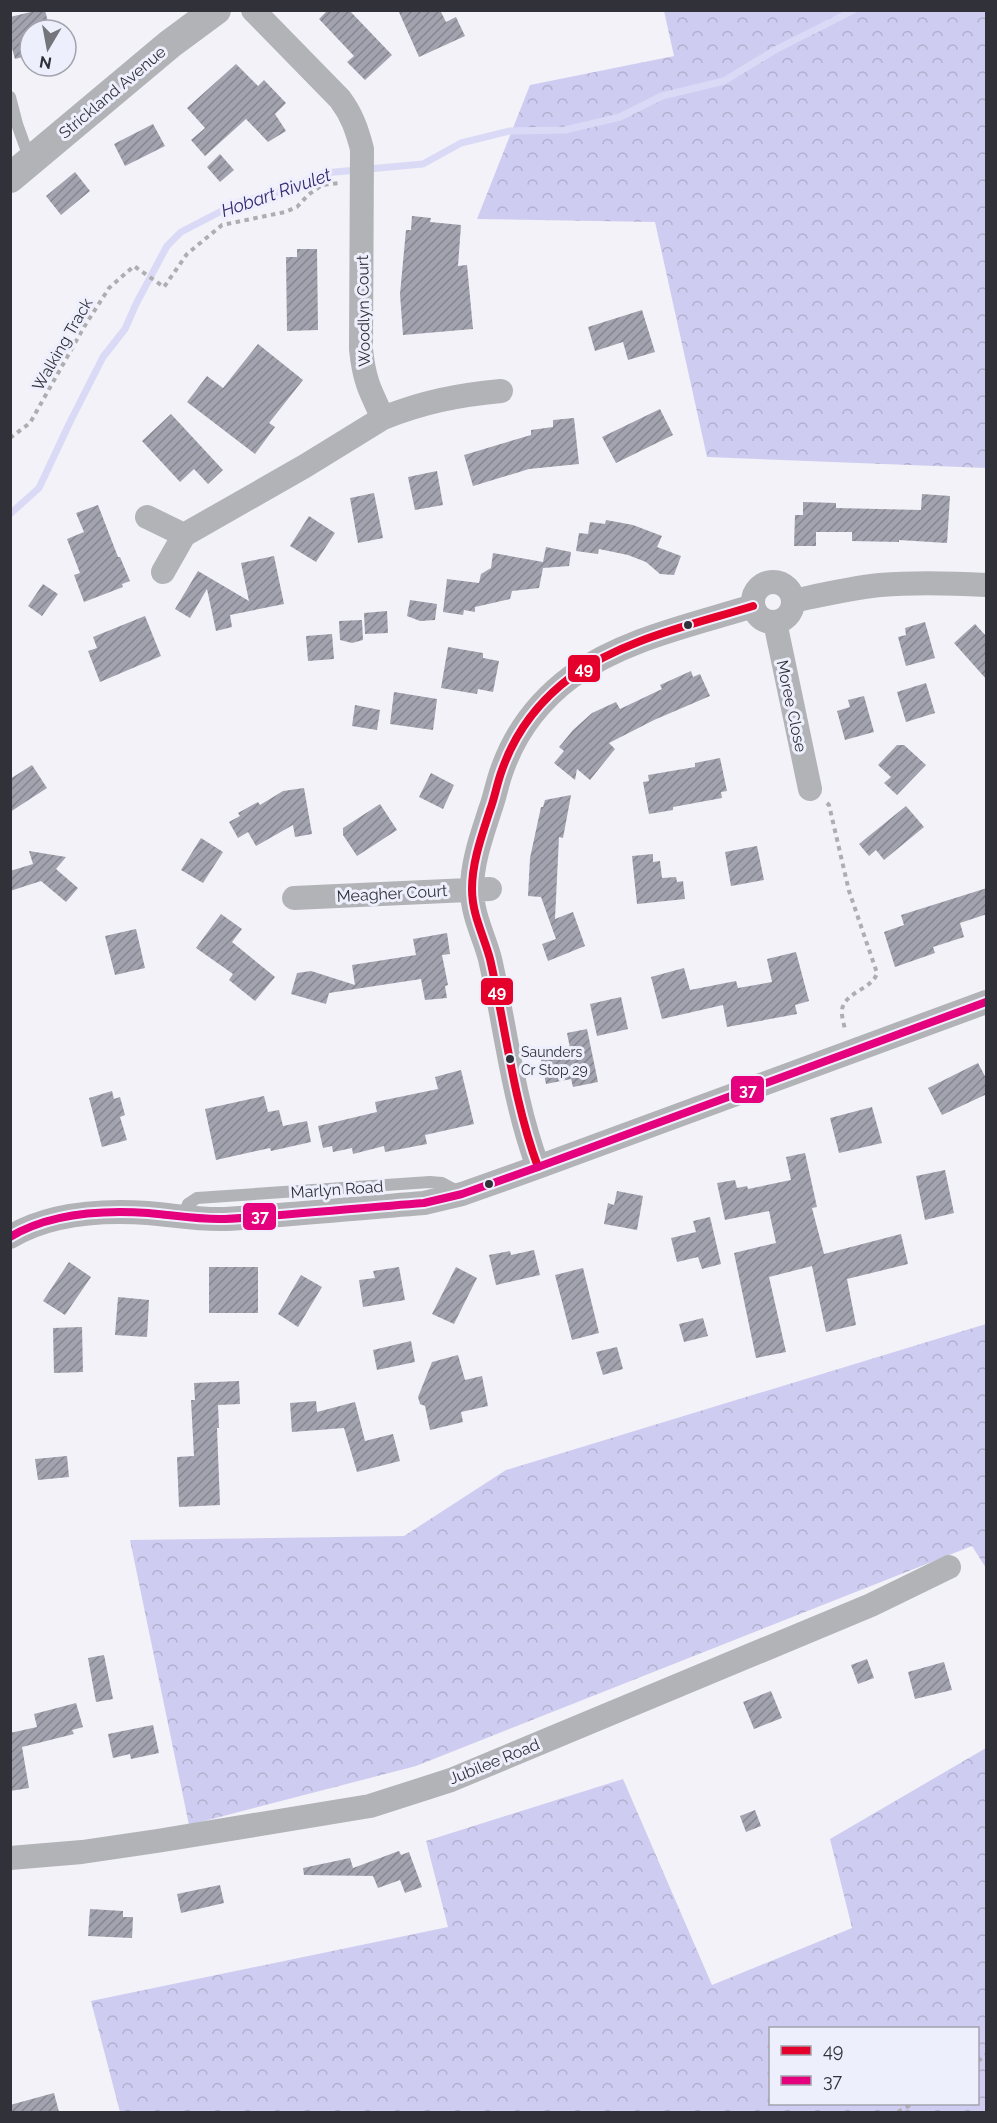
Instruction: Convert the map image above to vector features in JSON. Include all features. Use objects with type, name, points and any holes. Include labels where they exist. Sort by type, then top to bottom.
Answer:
[{"type":"street","name":"Strickland Avenue","points":[[20,170],[170,44],[216,10]]},
{"type":"street","name":"Woodlyn Court","points":[[253,10],[340,99],[357,128],[362,149],[351,193],[362,359],[366,383],[383,418]]},
{"type":"street","points":[[163,572],[184,534],[305,466],[383,418],[409,407],[440,399],[501,391]]},
{"type":"street","points":[[147,517],[184,534]]},
{"type":"street","points":[[768,583],[778,583],[786,588],[793,602],[786,617],[775,622],[761,618],[753,606],[756,592],[768,583]]},
{"type":"street","points":[[793,602],[844,590],[880,585],[923,583],[987,585]]},
{"type":"street","points":[[538,1167],[518,1100],[489,957],[481,889],[492,807],[501,771],[527,721],[547,698],[572,676],[641,641],[753,606]]},
{"type":"street","name":"Moree Close","points":[[775,622],[810,789]]},
{"type":"street","name":"Meagher Court","points":[[294,898],[481,889]]},
{"type":"street","name":"Marlyn Road","points":[[10,1237],[64,1218],[121,1212],[222,1219],[424,1203],[462,1194],[987,1002]]},
{"type":"street","name":"Jubilee Road","points":[[10,1858],[82,1852],[147,1843],[370,1806],[451,1780],[871,1605],[949,1568]]},
{"type":"lane","points":[[10,97],[16,124],[20,170]]},
{"type":"path","name":"Walking Track","points":[[10,438],[30,423],[84,327],[109,288],[134,266],[164,287],[188,254],[222,225],[265,217],[297,207],[322,185],[340,183],[351,193]]},
{"type":"path","points":[[810,789],[829,805],[849,891],[877,973],[873,980],[843,1006],[842,1014],[851,1051]]},
{"type":"green space","points":[[664,11],[986,11],[986,468],[707,457],[655,222],[477,219],[530,85],[674,56]]},
{"type":"green space","points":[[986,1324],[986,1568],[972,1546],[416,1766],[189,1825],[130,1540],[404,1536],[506,1470]]},
{"type":"green space","points":[[986,1748],[986,2112],[120,2112],[91,2001],[448,1927],[426,1841],[623,1779],[712,1985],[852,1928],[830,1839]]},
{"type":"building","points":[[45,10],[47,18],[18,18],[18,58],[15,59],[10,41],[10,17]]},
{"type":"building","points":[[328,10],[349,10],[392,55],[365,80],[347,62],[354,56],[319,19]]},
{"type":"building","points":[[398,10],[440,10],[446,22],[456,17],[465,36],[419,57]]},
{"type":"building","points":[[236,64],[258,86],[264,80],[286,103],[275,114],[286,131],[268,142],[246,119],[205,156],[191,140],[205,128],[187,108]]},
{"type":"building","points":[[153,124],[165,146],[125,166],[114,144]]},
{"type":"building","points":[[220,154],[234,170],[220,182],[207,167]]},
{"type":"building","points":[[75,172],[90,191],[61,215],[46,196]]},
{"type":"building","points":[[412,216],[431,218],[430,222],[461,225],[458,266],[467,265],[473,329],[403,335],[400,294],[406,230],[411,230]]},
{"type":"building","points":[[297,249],[317,249],[318,330],[287,331],[286,257],[297,257]]},
{"type":"building","points":[[642,310],[655,352],[628,360],[623,342],[595,351],[588,327]]},
{"type":"building","points":[[258,344],[303,380],[269,423],[275,427],[255,454],[187,402],[207,376],[223,388]]},
{"type":"building","points":[[660,409],[673,435],[616,463],[602,437]]},
{"type":"building","points":[[171,414],[223,470],[208,484],[194,469],[180,482],[142,441]]},
{"type":"building","points":[[574,418],[579,464],[529,469],[473,486],[464,455],[531,435],[531,430],[553,427],[553,420]]},
{"type":"building","points":[[437,471],[443,505],[415,510],[408,477]]},
{"type":"building","points":[[374,493],[383,538],[358,543],[350,498]]},
{"type":"building","points":[[922,494],[950,496],[947,543],[899,540],[899,542],[852,541],[852,532],[816,532],[816,546],[794,546],[795,515],[803,515],[803,502],[836,503],[836,508],[921,510]]},
{"type":"building","points":[[98,505],[130,581],[122,584],[123,587],[84,602],[74,575],[80,573],[67,539],[84,532],[76,513]]},
{"type":"building","points":[[309,516],[335,533],[316,562],[290,546]]},
{"type":"building","points":[[606,520],[633,525],[662,536],[657,547],[681,556],[674,575],[660,574],[646,562],[628,555],[599,549],[598,554],[576,551],[579,533],[588,534],[590,522],[605,524]]},
{"type":"building","points":[[546,547],[571,552],[569,566],[543,568],[539,588],[512,591],[510,599],[475,607],[475,612],[464,610],[463,615],[443,612],[447,579],[479,583],[481,574],[491,568],[493,553],[543,562]]},
{"type":"building","points":[[274,556],[284,604],[230,615],[232,627],[216,631],[207,589],[190,618],[175,609],[198,571],[249,601],[241,563]]},
{"type":"building","points":[[43,584],[58,594],[42,616],[28,606]]},
{"type":"building","points":[[410,600],[437,604],[435,620],[420,621],[407,616]]},
{"type":"building","points":[[387,611],[388,633],[365,634],[364,613]]},
{"type":"building","points":[[145,616],[161,656],[100,682],[88,651],[97,648],[93,637]]},
{"type":"building","points":[[362,620],[363,640],[352,643],[340,640],[339,621]]},
{"type":"building","points":[[925,622],[935,658],[906,666],[898,637],[906,635],[905,628]]},
{"type":"building","points":[[975,624],[987,637],[987,680],[954,643]]},
{"type":"building","points":[[332,634],[334,659],[308,661],[306,636]]},
{"type":"building","points":[[448,647],[483,653],[483,658],[499,661],[493,692],[478,689],[477,694],[441,688]]},
{"type":"building","points":[[691,671],[693,677],[700,674],[710,696],[654,720],[609,743],[615,749],[590,780],[577,769],[575,780],[554,763],[564,751],[559,747],[592,713],[616,702],[620,709],[662,689],[660,685]]},
{"type":"building","points":[[926,683],[935,713],[906,722],[897,692]]},
{"type":"building","points":[[394,692],[437,699],[433,730],[390,724]]},
{"type":"building","points":[[864,696],[874,732],[845,740],[837,711],[850,707],[848,700]]},
{"type":"building","points":[[355,705],[380,710],[377,730],[352,726]]},
{"type":"building","points":[[897,745],[904,745],[926,765],[897,795],[884,783],[891,777],[878,765]]},
{"type":"building","points":[[720,758],[727,791],[721,792],[722,798],[649,814],[643,782],[649,781],[648,775],[695,767],[695,763]]},
{"type":"building","points":[[32,765],[47,788],[10,812],[10,779]]},
{"type":"building","points":[[431,773],[454,785],[443,809],[419,797]]},
{"type":"building","points":[[304,788],[312,834],[295,837],[293,825],[256,846],[248,832],[238,838],[229,822],[240,816],[238,813],[258,802],[260,805],[283,791]]},
{"type":"building","points":[[571,795],[563,838],[559,837],[555,919],[573,912],[585,946],[548,961],[542,944],[556,939],[541,897],[528,896],[530,858],[541,807],[545,800]]},
{"type":"building","points":[[380,804],[397,830],[357,856],[343,835],[343,828]]},
{"type":"building","points":[[906,806],[924,827],[884,860],[876,850],[869,856],[859,844]]},
{"type":"building","points":[[201,838],[223,852],[203,883],[181,870]]},
{"type":"building","points":[[757,846],[764,880],[731,886],[725,852]]},
{"type":"building","points":[[29,851],[66,857],[56,869],[78,888],[66,902],[41,881],[10,891],[10,871],[33,864]]},
{"type":"building","points":[[653,854],[653,862],[660,861],[662,878],[676,877],[677,882],[683,881],[685,899],[637,904],[632,856]]},
{"type":"building","points":[[987,888],[987,914],[960,923],[964,937],[933,947],[935,953],[895,967],[884,932],[904,925],[901,915]]},
{"type":"building","points":[[221,914],[242,929],[232,942],[275,977],[255,1001],[229,980],[233,974],[196,948]]},
{"type":"building","points":[[136,929],[145,968],[115,975],[105,936]]},
{"type":"building","points":[[447,933],[450,954],[442,955],[448,985],[445,986],[447,998],[425,1000],[421,979],[329,993],[326,1004],[291,994],[297,973],[311,971],[355,985],[352,965],[416,955],[413,939]]},
{"type":"building","points":[[796,952],[809,1001],[795,1005],[797,1014],[727,1027],[723,1005],[662,1019],[651,977],[684,968],[690,990],[736,981],[738,988],[772,982],[767,959]]},
{"type":"building","points":[[621,997],[628,1029],[597,1036],[590,1004]]},
{"type":"building","points":[[587,1029],[598,1082],[573,1087],[571,1079],[546,1084],[541,1059],[571,1053],[567,1033]]},
{"type":"building","points":[[978,1063],[987,1080],[987,1094],[942,1115],[928,1088]]},
{"type":"building","points":[[461,1070],[474,1124],[425,1135],[427,1144],[385,1152],[384,1146],[353,1154],[352,1148],[333,1152],[332,1146],[323,1148],[318,1126],[377,1112],[375,1102],[438,1089],[435,1077]]},
{"type":"building","points":[[112,1091],[114,1099],[120,1097],[125,1115],[120,1117],[127,1140],[102,1147],[89,1098]]},
{"type":"building","points":[[264,1096],[268,1112],[279,1110],[283,1126],[307,1121],[311,1142],[216,1160],[205,1109]]},
{"type":"building","points":[[872,1107],[882,1143],[839,1153],[830,1118]]},
{"type":"building","points":[[805,1153],[817,1207],[812,1208],[824,1254],[901,1234],[908,1264],[847,1279],[856,1325],[826,1332],[812,1266],[769,1277],[786,1352],[756,1358],[734,1253],[776,1243],[769,1211],[725,1220],[717,1183],[735,1180],[737,1188],[747,1186],[748,1189],[791,1180],[786,1157]]},
{"type":"building","points":[[945,1170],[954,1213],[925,1220],[916,1176]]},
{"type":"building","points":[[617,1191],[643,1196],[637,1230],[604,1224],[608,1203],[614,1205]]},
{"type":"building","points":[[710,1217],[721,1264],[702,1269],[698,1257],[677,1262],[671,1238],[696,1232],[693,1221]]},
{"type":"building","points":[[534,1250],[540,1275],[496,1285],[489,1255],[510,1251],[511,1255]]},
{"type":"building","points":[[69,1262],[91,1277],[65,1315],[43,1301]]},
{"type":"building","points":[[209,1267],[258,1267],[258,1313],[209,1313]]},
{"type":"building","points":[[399,1267],[405,1300],[363,1307],[359,1280],[375,1278],[373,1271]]},
{"type":"building","points":[[456,1267],[477,1278],[454,1324],[432,1314]]},
{"type":"building","points":[[583,1268],[599,1333],[572,1340],[555,1275]]},
{"type":"building","points":[[301,1275],[322,1287],[298,1327],[278,1314]]},
{"type":"building","points":[[118,1297],[149,1300],[147,1337],[115,1335]]},
{"type":"building","points":[[703,1318],[708,1336],[684,1342],[679,1324]]},
{"type":"building","points":[[82,1327],[83,1372],[54,1373],[53,1328]]},
{"type":"building","points":[[411,1341],[415,1362],[377,1370],[373,1350]]},
{"type":"building","points":[[617,1347],[623,1369],[603,1375],[596,1352]]},
{"type":"building","points":[[458,1355],[465,1380],[482,1376],[488,1406],[461,1412],[463,1422],[430,1430],[425,1406],[420,1404],[418,1397],[432,1362]]},
{"type":"building","points":[[239,1381],[240,1404],[218,1405],[220,1505],[179,1507],[177,1457],[194,1456],[191,1400],[195,1400],[194,1383]]},
{"type":"building","points":[[316,1401],[317,1412],[355,1402],[365,1441],[393,1434],[400,1461],[357,1472],[344,1428],[292,1432],[290,1403]]},
{"type":"building","points":[[67,1456],[69,1477],[38,1480],[35,1459]]},
{"type":"building","points":[[104,1655],[113,1699],[96,1702],[88,1658]]},
{"type":"building","points":[[867,1659],[874,1678],[858,1684],[851,1665]]},
{"type":"building","points":[[944,1662],[952,1690],[915,1699],[908,1672]]},
{"type":"building","points":[[771,1691],[782,1718],[754,1729],[743,1702]]},
{"type":"building","points":[[76,1703],[83,1727],[72,1730],[74,1734],[22,1747],[29,1788],[10,1791],[10,1733],[37,1727],[34,1714]]},
{"type":"building","points":[[153,1725],[159,1753],[131,1759],[130,1754],[113,1758],[108,1734]]},
{"type":"building","points":[[755,1810],[761,1826],[746,1832],[740,1816]]},
{"type":"building","points":[[399,1851],[401,1855],[409,1852],[422,1887],[405,1893],[400,1880],[378,1888],[373,1876],[304,1875],[303,1868],[350,1858],[353,1868]]},
{"type":"building","points":[[220,1885],[224,1903],[181,1913],[177,1894]]},
{"type":"building","points":[[90,1909],[123,1911],[123,1917],[133,1917],[132,1938],[88,1936]]},
{"type":"building","points":[[54,2093],[59,2112],[10,2112],[10,2105]]},
{"type":"waterway","name":"Hobart Rivulet","points":[[10,514],[39,488],[103,357],[125,329],[167,246],[181,232],[237,203],[275,193],[324,173],[423,164],[461,143],[510,131],[565,130],[620,117],[662,96],[724,81],[775,50],[854,10]]},
{"type":"transit line","name":"49","points":[[538,1167],[522,1116],[496,985],[476,917],[472,889],[481,839],[507,756],[529,719],[549,696],[571,677],[592,664],[659,634],[753,606]]},
{"type":"transit line","name":"37","points":[[10,1237],[59,1218],[95,1213],[131,1212],[225,1219],[424,1203],[462,1194],[986,1002]]},
{"type":"place","name":"Saunders Cr Stop 29","points":[[510,1059]]}]
